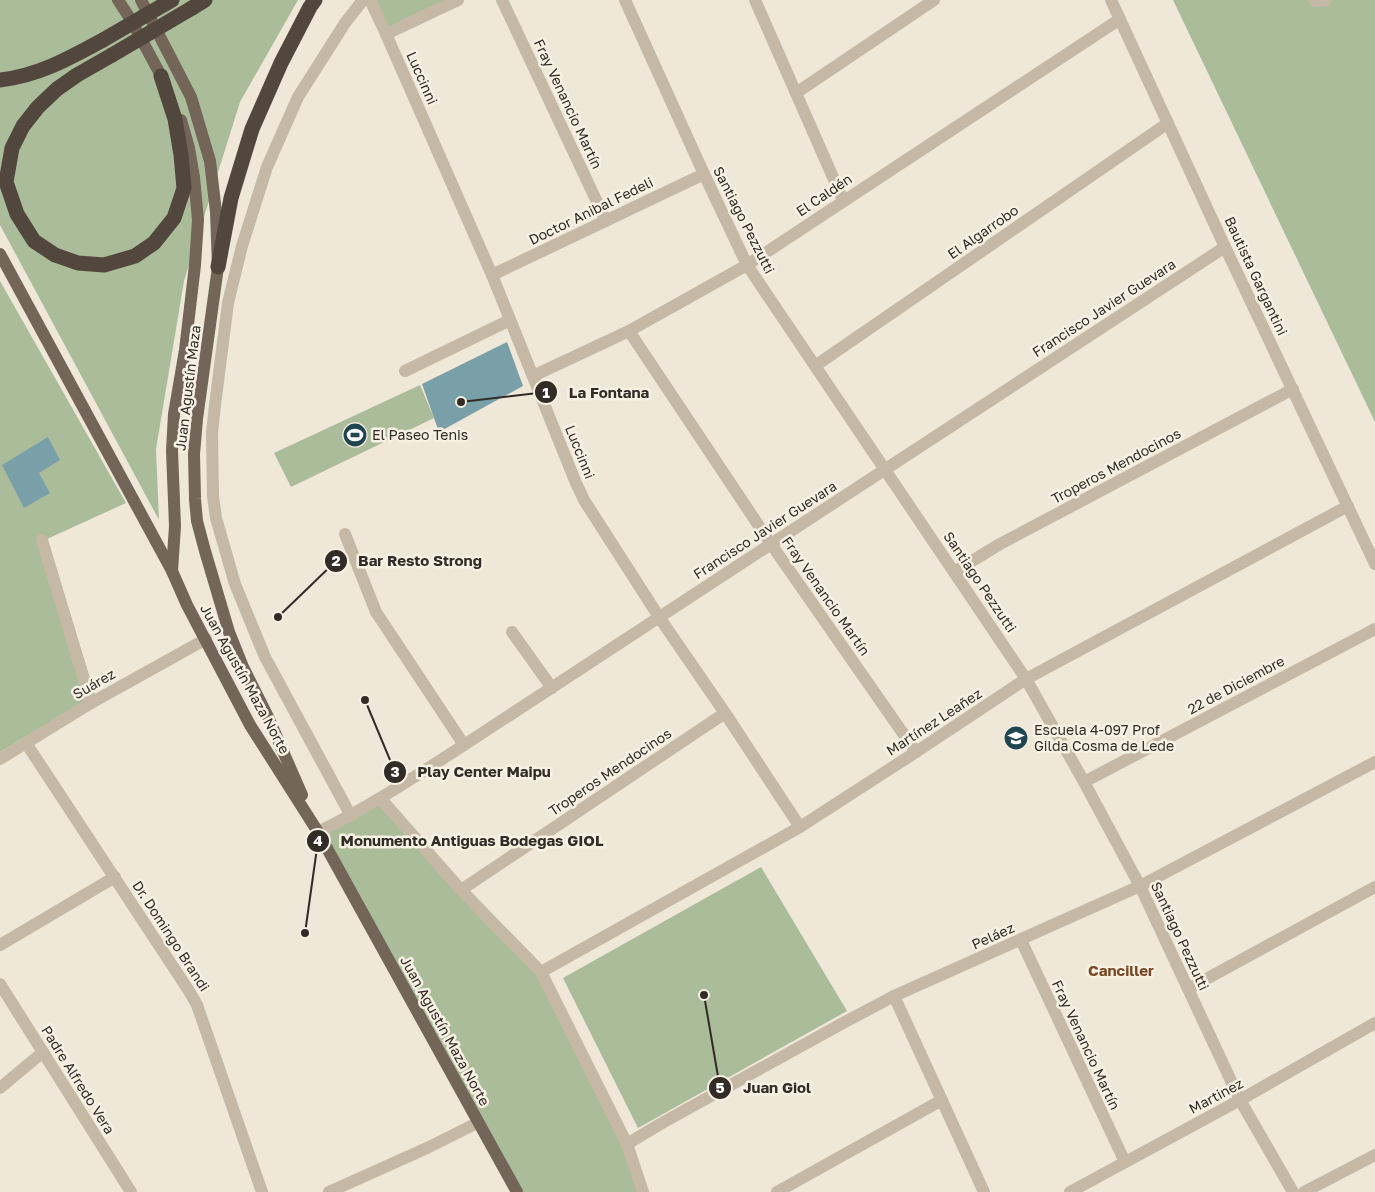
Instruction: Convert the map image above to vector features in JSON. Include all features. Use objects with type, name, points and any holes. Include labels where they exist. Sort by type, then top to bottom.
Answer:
[{"type":"highway","points":[[0,80],[14,79],[61,62],[172,0]]},
{"type":"highway","points":[[218,267],[231,198],[252,129],[282,63],[315,0]]},
{"type":"highway","points":[[161,76],[174,119],[182,155],[184,188],[174,218],[154,243],[135,256],[104,265],[78,262],[55,255],[34,240],[17,214],[6,182],[12,148],[23,126],[38,107],[64,84],[199,4]]},
{"type":"main road","name":"Juan Agustín Maza","points":[[118,0],[161,76],[180,118],[189,148],[194,176],[198,220],[195,265],[186,341],[174,414],[172,451],[175,526],[172,571]]},
{"type":"main road","name":"Juan Agustín Maza","points":[[141,0],[191,97],[200,122],[210,161],[216,212],[218,267],[197,418],[194,454],[197,521],[229,632],[318,832]]},
{"type":"main road","name":"Juan Agustín Maza Norte","points":[[0,254],[172,571],[250,725],[318,832],[517,1192]]},
{"type":"street","points":[[351,816],[265,657],[235,584],[216,518],[213,496],[212,433],[228,303],[242,246],[267,167],[298,96],[345,23],[363,0]]},
{"type":"street","name":"Luccinni","points":[[370,0],[492,275],[584,500],[659,617],[800,827]]},
{"type":"street","points":[[386,34],[458,0]]},
{"type":"street","name":"Fray Venancio Martín","points":[[502,0],[606,221]]},
{"type":"street","name":"Santiago Pezzutti","points":[[625,0],[747,265],[1026,679],[1140,886],[1240,1100],[1293,1192]]},
{"type":"street","points":[[755,0],[843,200]]},
{"type":"street","points":[[796,93],[934,0]]},
{"type":"street","name":"Bautista Gargantini","points":[[1111,0],[1375,564]]},
{"type":"street","points":[[1314,0],[1326,0]]},
{"type":"street","name":"El Caldén","points":[[533,376],[629,330],[747,265],[1120,19]]},
{"type":"street","name":"El Algarrobo","points":[[815,366],[1168,123]]},
{"type":"street","name":"Doctor Anibal Fedeli","points":[[492,275],[704,174]]},
{"type":"street","name":"Francisco Javier Guevara","points":[[318,832],[381,799],[1225,247]]},
{"type":"street","points":[[405,371],[510,320]]},
{"type":"street","name":"Fray Venancio Martín","points":[[629,330],[771,544],[916,752]]},
{"type":"street","name":"Troperos Mendocinos","points":[[954,572],[1000,544],[1293,389]]},
{"type":"street","name":"Martínez Leañez","points":[[542,972],[800,827],[1026,679],[1348,506]]},
{"type":"street","points":[[344,534],[376,612],[464,745]]},
{"type":"street","points":[[42,540],[91,703]]},
{"type":"street","name":"22 de Diciembre","points":[[1084,782],[1375,629]]},
{"type":"street","points":[[512,632],[552,688]]},
{"type":"street","name":"Suárez","points":[[0,759],[91,703],[206,639]]},
{"type":"street","name":"Troperos Mendocinos","points":[[461,890],[725,713]]},
{"type":"street","name":"Dr. Domingo Brandi","points":[[26,743],[197,1005],[262,1192]]},
{"type":"street","name":"Peláez","points":[[627,1144],[843,1022],[894,996],[1140,886],[1375,762]]},
{"type":"street","points":[[381,799],[461,890],[542,972],[627,1144],[643,1192]]},
{"type":"street","points":[[0,945],[115,877]]},
{"type":"street","points":[[1188,989],[1375,887]]},
{"type":"street","name":"Fray Venancio Martín","points":[[1020,940],[1125,1162]]},
{"type":"street","name":"Padre Alfredo Vera","points":[[0,984],[131,1192]]},
{"type":"street","points":[[894,996],[984,1192]]},
{"type":"street","name":"Martinez","points":[[1070,1192],[1086,1188],[1125,1162],[1375,1024]]},
{"type":"street","points":[[0,1088],[43,1052]]},
{"type":"street","points":[[777,1192],[942,1100]]},
{"type":"street","points":[[329,1192],[427,1148],[479,1122]]},
{"type":"street","points":[[1304,1192],[1375,1155]]},
{"type":"green space","points":[[0,0],[298,0],[240,102],[184,281],[156,449],[159,520],[0,225]]},
{"type":"green space","points":[[375,0],[447,0],[387,29]]},
{"type":"green space","points":[[1173,0],[1375,0],[1375,422]]},
{"type":"green space","points":[[0,281],[126,503],[47,539],[95,695],[0,752]]},
{"type":"green space","name":"El Paseo Tenis","points":[[420,385],[434,418],[291,487],[274,453]]},
{"type":"green space","points":[[381,799],[541,972],[643,1192],[517,1192],[318,832]]},
{"type":"green space","points":[[761,867],[847,1011],[638,1128],[563,978]]},
{"type":"water","points":[[507,342],[523,386],[439,432],[422,384]]},
{"type":"water","points":[[48,437],[60,460],[39,473],[50,493],[24,508],[2,465]]},
{"type":"place","name":"La Fontana","points":[[461,402]]},
{"type":"place","name":"El Paseo Tenis","points":[[355,435]]},
{"type":"place","name":"Bar Resto Strong","points":[[278,617]]},
{"type":"place","name":"Play Center Maipu","points":[[365,700]]},
{"type":"place","name":"Escuela 4-097 Prof Gilda Cosma de Lede","points":[[1016,738]]},
{"type":"place","name":"Monumento Antiguas Bodegas GIOL","points":[[305,933]]},
{"type":"place","name":"Juan Giol","points":[[704,995]]},
{"type":"district","name":"Canciller","points":[[1121,971]]}]
